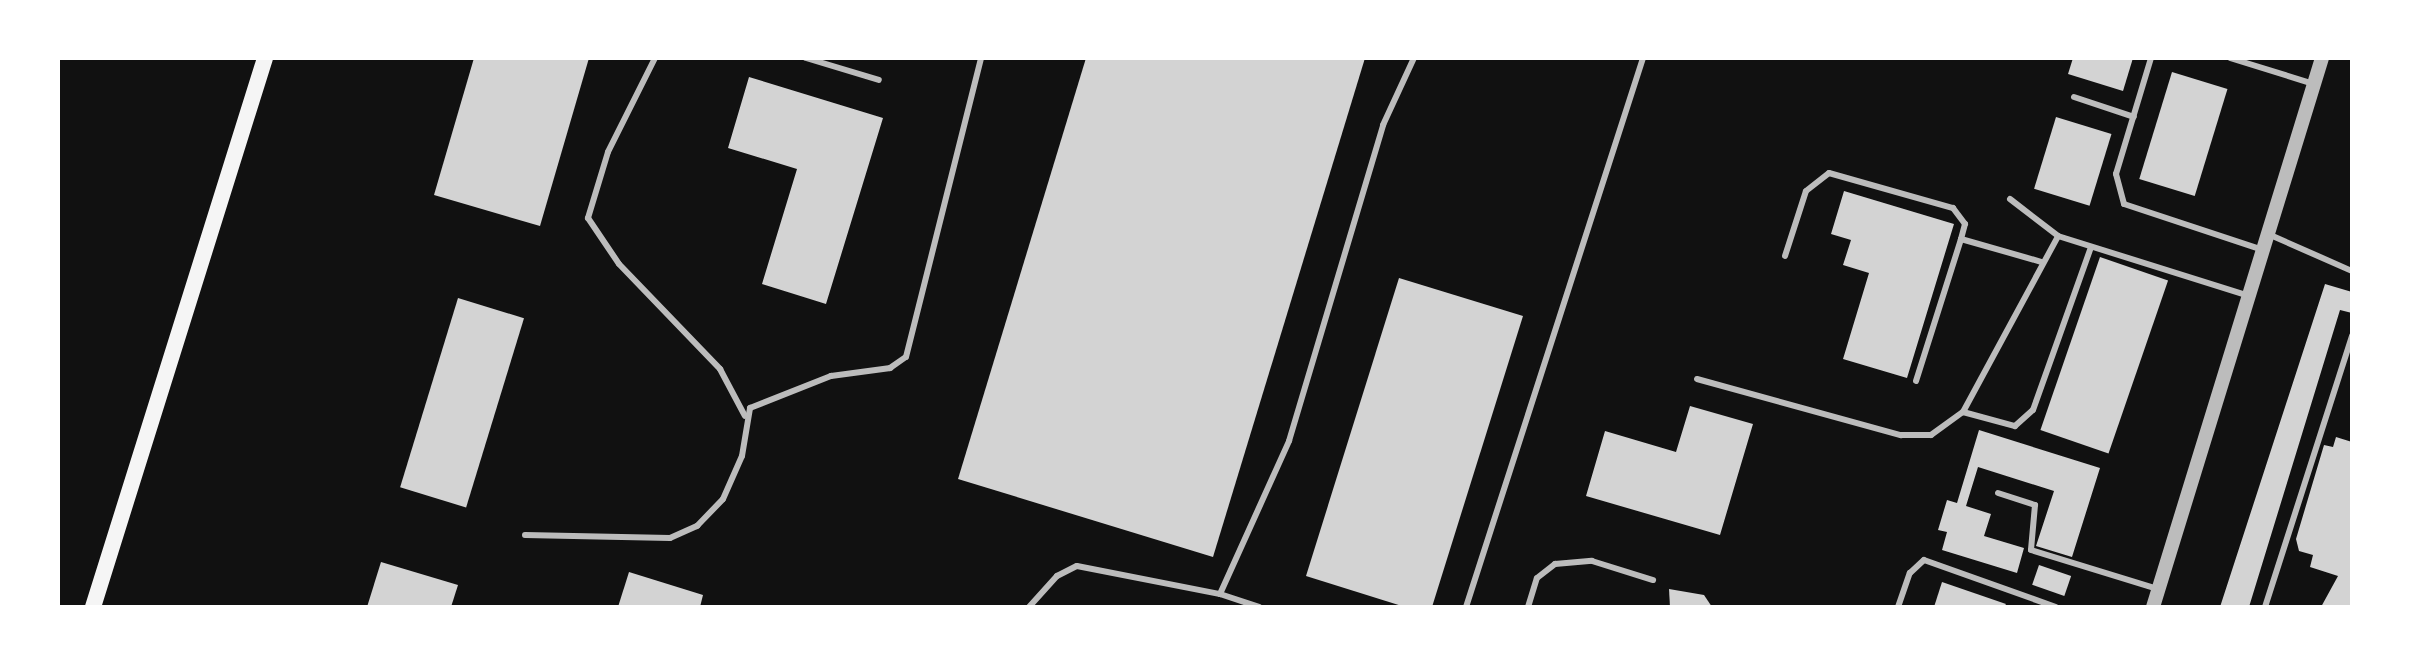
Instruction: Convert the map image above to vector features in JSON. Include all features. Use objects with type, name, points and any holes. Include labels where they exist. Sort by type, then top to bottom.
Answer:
[{"type":"main road","points":[[93,607],[265,58]]},
{"type":"street","points":[[2153,607],[2322,58]]},
{"type":"lane","points":[[525,535],[670,538],[697,526],[723,499],[742,456],[745,416],[720,369],[619,264],[588,218],[608,152],[655,58]]},
{"type":"lane","points":[[806,58],[879,80]]},
{"type":"lane","points":[[745,416],[764,398],[890,368],[906,357],[981,58]]},
{"type":"lane","points":[[1220,594],[1289,441],[1383,125],[1414,58]]},
{"type":"lane","points":[[1466,607],[1643,58]]},
{"type":"lane","points":[[2151,58],[2116,174],[2124,204],[2263,250]]},
{"type":"lane","points":[[2230,58],[2314,84]]},
{"type":"lane","points":[[2074,97],[2134,117]]},
{"type":"lane","points":[[1785,256],[1806,191],[1829,173],[1953,208],[1965,224],[1916,381]]},
{"type":"lane","points":[[2010,199],[2058,236],[2249,296]]},
{"type":"lane","points":[[2268,234],[2352,271]]},
{"type":"lane","points":[[1697,379],[1901,435],[1931,435],[1963,412],[2058,236]]},
{"type":"lane","points":[[1961,239],[2042,262]]},
{"type":"lane","points":[[1963,412],[2015,426],[2033,410],[2091,247]]},
{"type":"lane","points":[[2265,607],[2352,336]]},
{"type":"lane","points":[[1998,493],[2035,505],[2031,550],[2158,589]]},
{"type":"lane","points":[[1898,607],[1910,573],[1924,560],[2056,607]]},
{"type":"lane","points":[[1528,607],[1537,578],[1555,564],[1592,561],[1653,580]]},
{"type":"lane","points":[[1029,607],[1057,576],[1077,566],[1220,594],[1259,607]]},
{"type":"building","points":[[474,58],[589,58],[540,226],[434,195]]},
{"type":"building","points":[[1086,58],[1365,58],[1213,557],[958,479]]},
{"type":"building","points":[[2073,58],[2133,58],[2123,91],[2068,74]]},
{"type":"building","points":[[2172,72],[2227,89],[2195,196],[2139,179]]},
{"type":"building","points":[[749,77],[883,118],[826,304],[762,284],[797,169],[728,148]]},
{"type":"building","points":[[2056,117],[2111,134],[2090,206],[2034,189]]},
{"type":"building","points":[[1844,191],[1954,224],[1907,378],[1843,359],[1869,273],[1843,265],[1851,240],[1831,234]]},
{"type":"building","points":[[2100,257],[2168,280],[2108,453],[2040,430]]},
{"type":"building","points":[[1399,278],[1523,316],[1432,607],[1405,607],[1306,576]]},
{"type":"building","points":[[2325,284],[2352,292],[2352,313],[2340,310],[2249,607],[2220,607]]},
{"type":"building","points":[[458,298],[524,318],[466,508],[400,487]]},
{"type":"building","points":[[1690,406],[1753,424],[1720,535],[1586,496],[1605,431],[1676,452]]},
{"type":"building","points":[[1979,430],[2100,468],[2072,557],[2036,546],[2054,491],[1978,467],[1966,506],[1991,514],[1984,536],[2024,548],[2017,573],[1942,550],[1947,532],[1938,530],[1947,500],[1957,503]]},
{"type":"building","points":[[2336,437],[2352,442],[2352,607],[2321,607],[2338,576],[2310,567],[2313,555],[2299,551],[2296,539],[2324,445],[2333,447]]},
{"type":"building","points":[[381,562],[458,585],[451,607],[367,607]]},
{"type":"building","points":[[2039,565],[2071,576],[2064,596],[2032,585]]},
{"type":"building","points":[[629,572],[703,595],[700,607],[618,607]]},
{"type":"building","points":[[1942,582],[2006,604],[2004,607],[1934,607]]},
{"type":"building","points":[[1669,589],[1704,595],[1712,607],[1670,607]]}]
